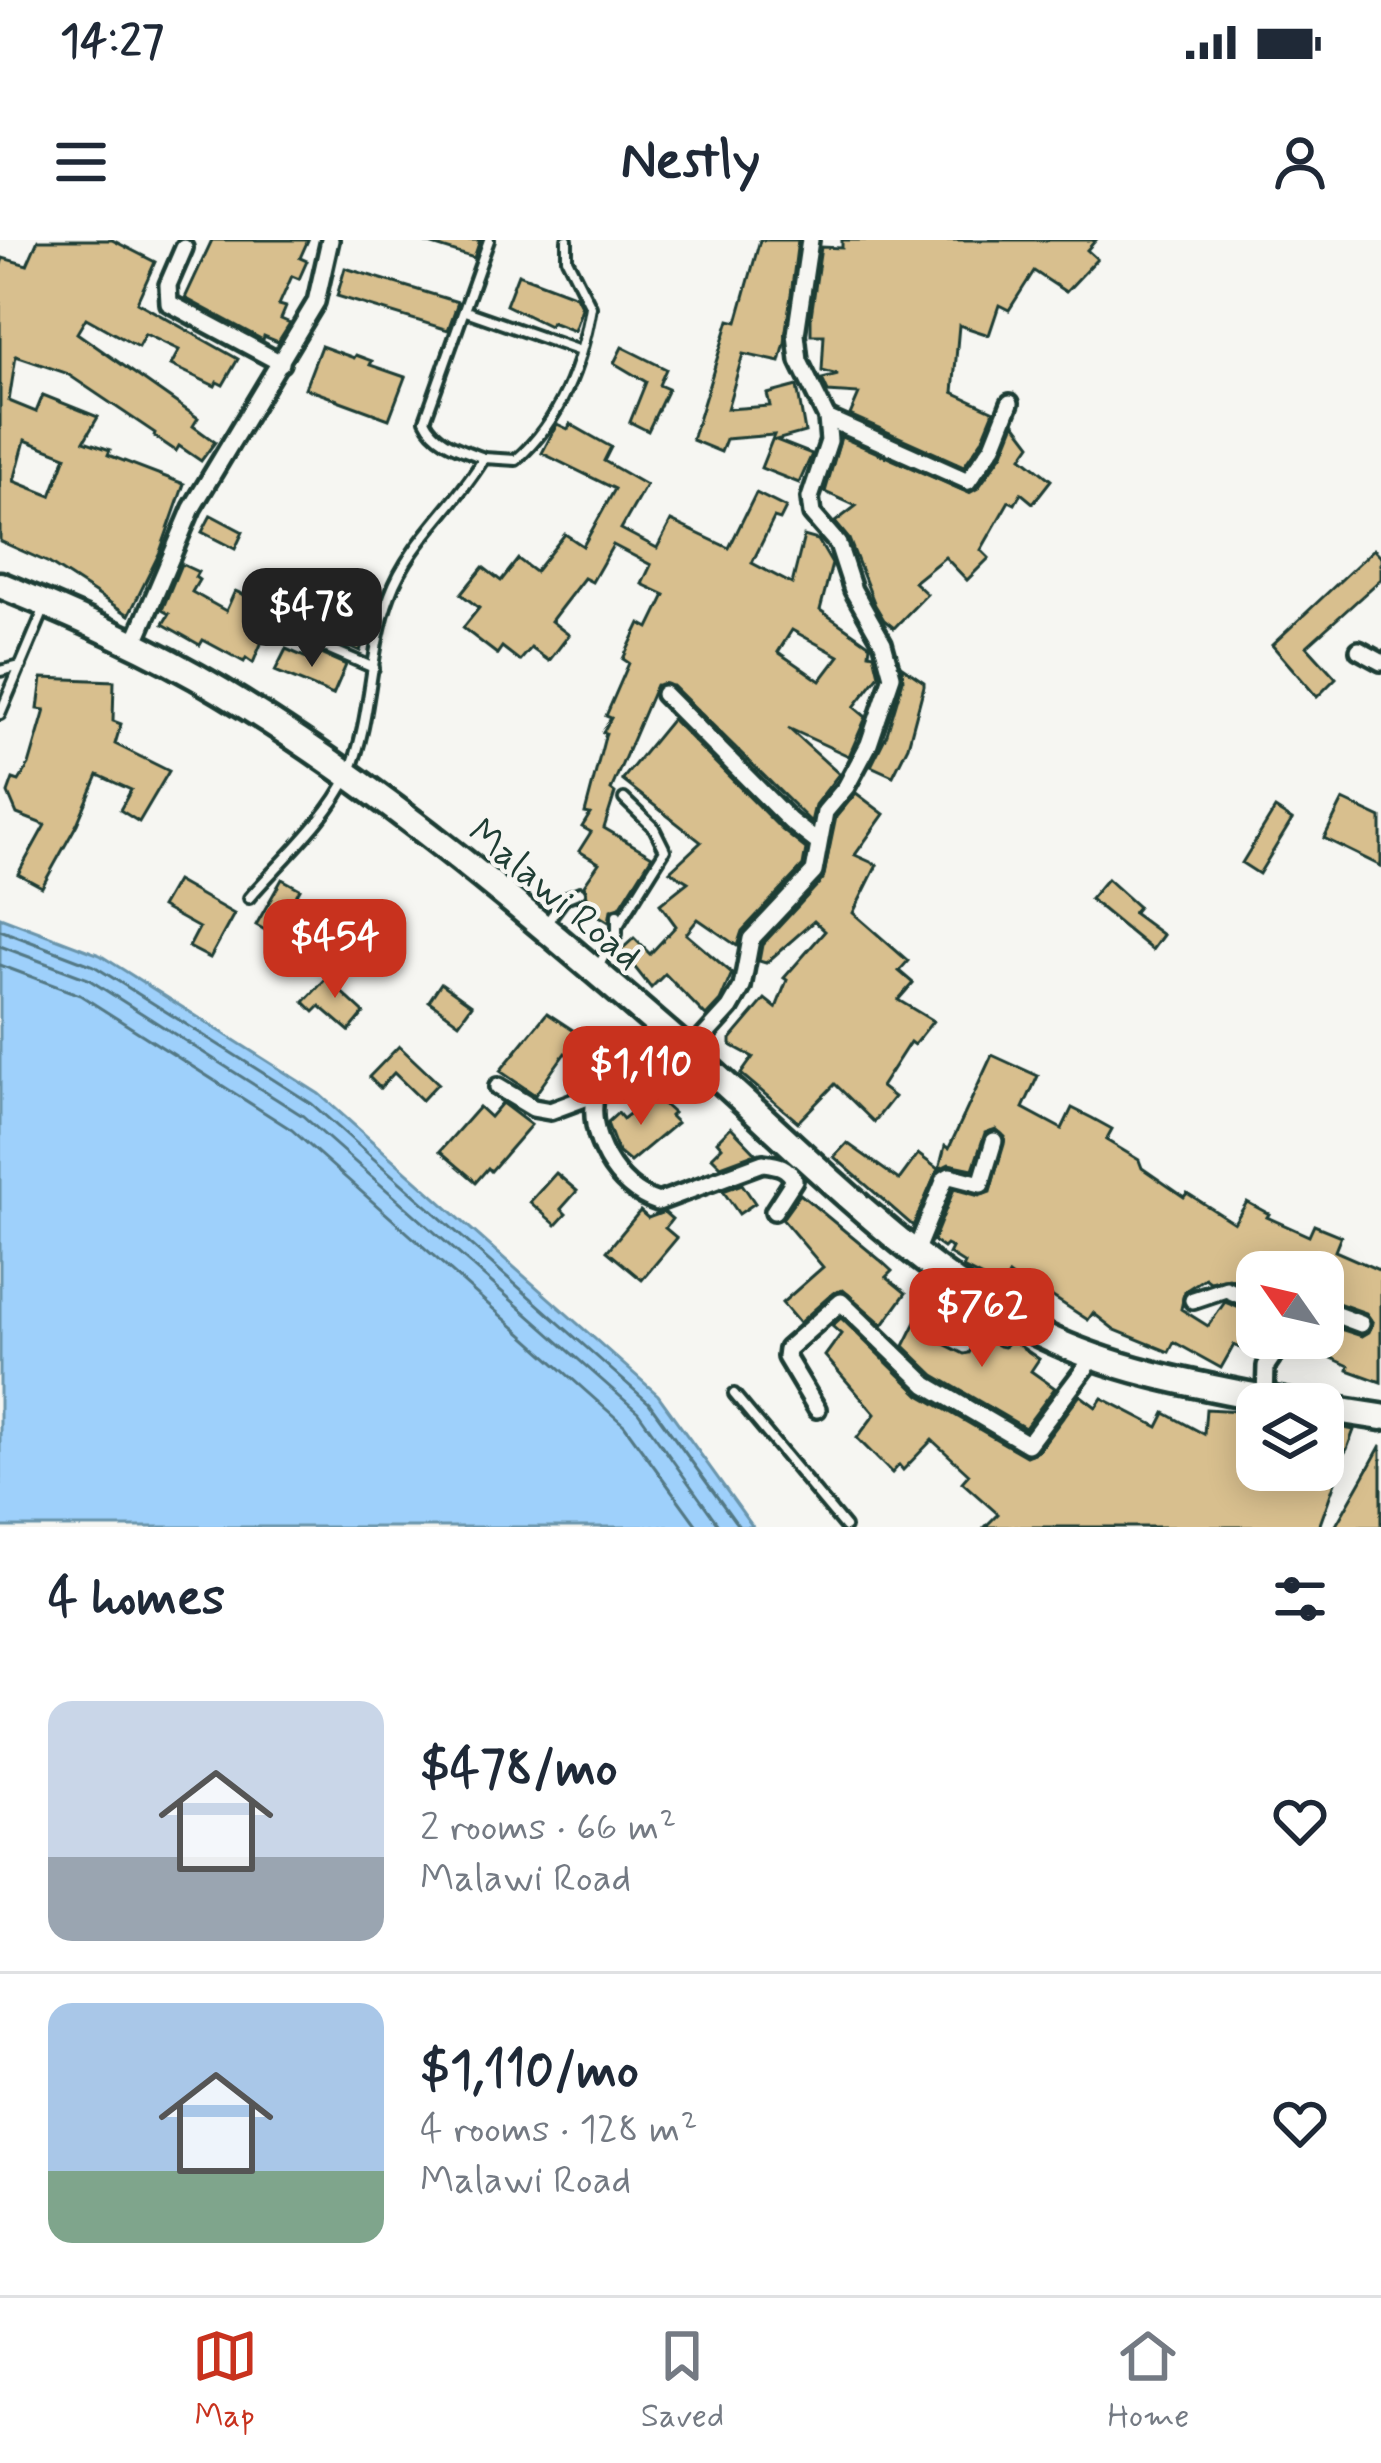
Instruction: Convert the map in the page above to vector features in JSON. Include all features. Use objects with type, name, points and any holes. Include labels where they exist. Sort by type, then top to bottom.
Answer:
[{"type":"main road","name":"Malawi Road","points":[[0,585],[134,644],[222,692],[348,776],[543,928],[916,1250],[1000,1312],[1093,1358],[1236,1392]]},
{"type":"main road","points":[[1344,1411],[1381,1417]]},
{"type":"street","points":[[134,644],[192,508],[316,302],[330,240]]},
{"type":"street","points":[[497,1087],[533,1108],[550,1111],[628,1082],[721,1020],[742,987],[751,939],[814,872],[825,812],[846,787],[869,744],[892,676],[883,643],[853,590],[838,544],[812,514],[810,498],[829,441],[827,418],[799,361],[796,334],[810,240]]},
{"type":"street","points":[[184,248],[168,285],[169,303],[280,363]]},
{"type":"street","points":[[827,418],[968,481],[993,446],[1010,403]]},
{"type":"street","points":[[1359,650],[1381,662]]},
{"type":"street","points":[[664,694],[817,842]]},
{"type":"street","points":[[596,1092],[592,1122],[598,1146],[646,1198],[658,1202],[763,1163],[789,1169],[794,1180],[774,1211]]},
{"type":"street","points":[[916,1250],[945,1179],[950,1176],[981,1184],[994,1141]]},
{"type":"street","points":[[1193,1300],[1226,1289],[1236,1294]]},
{"type":"street","points":[[817,1409],[786,1357],[787,1349],[841,1302],[927,1384],[1028,1444],[1093,1358]]},
{"type":"street","points":[[1344,1318],[1360,1324]]},
{"type":"lane","points":[[489,240],[425,419],[430,431],[442,440],[484,458],[516,460],[538,440],[571,388],[591,307],[567,259],[567,240]]},
{"type":"lane","points":[[466,311],[580,351]]},
{"type":"lane","points":[[249,898],[332,802],[348,776],[389,596],[417,542],[466,489],[484,458]]},
{"type":"lane","points":[[0,714],[47,604]]},
{"type":"lane","points":[[290,632],[374,668]]},
{"type":"lane","points":[[0,671],[21,665]]},
{"type":"lane","points":[[595,971],[618,920],[665,850],[654,828],[624,799]]},
{"type":"lane","points":[[543,928],[565,898],[580,892]]},
{"type":"lane","points":[[734,1394],[845,1527]]},
{"type":"water","points":[[0,917],[100,955],[319,1094],[658,1395],[753,1527],[0,1527]]},
{"type":"building","points":[[38,240],[112,240],[155,262],[137,302],[238,359],[223,385],[217,382],[215,386],[171,365],[179,350],[145,334],[138,347],[86,318],[77,333],[198,418],[193,426],[215,442],[201,461],[179,446],[176,451],[66,373],[16,356],[9,401],[36,412],[43,395],[98,417],[84,441],[184,484],[160,552],[129,615],[49,563],[0,541],[0,267],[3,258],[27,265]],"holes":[[[25,440],[66,456],[51,496],[14,481]]]},
{"type":"building","points":[[212,240],[308,240],[300,258],[307,261],[299,279],[292,276],[279,305],[286,307],[281,319],[290,323],[278,342],[264,336],[263,340],[185,298]]},
{"type":"building","points":[[427,240],[480,240],[474,258]]},
{"type":"building","points":[[760,240],[798,240],[785,343],[780,362],[743,354],[727,409],[770,406],[767,394],[797,386],[805,432],[776,440],[812,454],[799,483],[761,468],[774,435],[726,439],[721,452],[692,440],[729,320],[737,322]]},
{"type":"building","points":[[842,240],[1096,240],[1087,250],[1097,259],[1066,292],[1034,271],[1009,310],[999,305],[989,335],[959,325],[953,392],[994,411],[964,466],[850,415],[859,394],[828,392],[822,379],[838,375],[822,371],[824,335],[811,335],[811,316],[821,247],[842,248]]},
{"type":"building","points":[[345,268],[458,302],[448,330],[337,296]]},
{"type":"building","points":[[518,274],[576,296],[582,308],[574,331],[551,322],[549,326],[506,305]]},
{"type":"building","points":[[321,346],[356,355],[405,377],[389,419],[305,388]]},
{"type":"building","points":[[622,347],[666,369],[659,385],[668,389],[648,431],[630,422],[646,382],[614,363]]},
{"type":"building","points":[[1015,423],[1031,444],[1022,457],[1051,480],[1033,503],[1021,493],[1015,504],[1009,501],[981,550],[989,558],[967,580],[945,557],[914,582],[927,594],[894,628],[875,605],[849,539],[835,522],[856,506],[825,492],[841,437],[969,493],[978,488],[1003,453]]},
{"type":"building","points":[[557,424],[568,429],[570,424],[611,447],[604,461],[646,485],[621,529],[657,548],[671,521],[729,548],[756,493],[786,508],[780,520],[774,518],[752,563],[792,584],[804,536],[818,540],[832,564],[820,610],[870,645],[879,675],[854,707],[866,717],[849,756],[788,728],[839,774],[815,805],[811,822],[673,686],[656,685],[611,790],[615,793],[604,828],[652,856],[620,907],[611,910],[609,922],[577,902],[587,896],[584,885],[599,863],[579,851],[591,832],[582,827],[590,814],[585,813],[603,732],[611,718],[606,716],[629,663],[623,659],[640,623],[649,628],[665,595],[642,584],[651,565],[613,545],[592,582],[584,578],[551,621],[569,635],[549,661],[531,648],[520,661],[502,647],[497,654],[463,628],[479,608],[461,594],[483,567],[501,581],[518,559],[535,572],[565,534],[583,546],[615,489],[542,453]],"holes":[[[792,630],[839,656],[820,681],[778,652]]]},
{"type":"building","points":[[211,515],[243,532],[235,549],[202,532]]},
{"type":"building","points":[[1374,549],[1381,556],[1381,579],[1307,646],[1336,678],[1317,697],[1272,645]]},
{"type":"building","points":[[181,564],[198,572],[192,592],[226,611],[235,591],[276,608],[253,663],[203,640],[200,645],[163,624],[169,614],[162,610]]},
{"type":"building","points":[[308,603],[368,628],[360,651],[298,623]]},
{"type":"building","points":[[286,649],[309,659],[312,650],[346,665],[333,695],[275,671]]},
{"type":"building","points":[[902,667],[924,686],[908,746],[893,776],[871,766],[887,734],[903,680]]},
{"type":"building","points":[[42,678],[114,681],[113,721],[121,724],[115,744],[169,771],[139,822],[120,810],[131,790],[98,775],[42,887],[18,874],[45,825],[17,814],[8,793],[13,779],[19,781],[29,765],[45,710],[38,709]]},
{"type":"building","points":[[672,719],[806,849],[803,866],[742,931],[737,946],[698,919],[686,934],[732,973],[720,1001],[706,1016],[665,974],[651,988],[621,950],[634,938],[650,954],[676,926],[660,904],[688,882],[670,871],[701,842],[622,780]]},
{"type":"building","points":[[856,793],[884,814],[855,855],[877,865],[853,913],[908,961],[899,971],[913,983],[898,1000],[933,1021],[914,1045],[910,1042],[881,1087],[894,1097],[874,1122],[835,1084],[798,1122],[741,1074],[753,1057],[731,1045],[731,1039],[765,999],[776,1008],[784,978],[825,931],[814,921],[766,963],[759,961],[762,945],[823,879],[836,817]]},
{"type":"building","points":[[1343,800],[1381,818],[1381,866],[1324,838]]},
{"type":"building","points":[[1275,809],[1292,820],[1259,874],[1242,863]]},
{"type":"building","points":[[282,879],[300,889],[274,935],[256,925]]},
{"type":"building","points":[[1107,879],[1138,907],[1133,913],[1163,935],[1152,950],[1090,899]]},
{"type":"building","points":[[176,881],[234,914],[210,958],[189,947],[199,928],[161,907]]},
{"type":"building","points":[[337,967],[346,975],[336,987],[364,1013],[349,1031],[320,1006],[314,1012],[304,1002]]},
{"type":"building","points":[[441,983],[472,1005],[459,1023],[429,1001]]},
{"type":"building","points":[[547,1013],[594,1044],[580,1064],[565,1053],[535,1095],[500,1071]]},
{"type":"building","points":[[399,1046],[438,1083],[422,1100],[394,1073],[380,1088],[369,1077]]},
{"type":"building","points":[[992,1055],[1038,1076],[1023,1108],[1062,1129],[1072,1108],[1092,1118],[1112,1129],[1106,1140],[1139,1160],[1142,1168],[1234,1223],[1247,1202],[1309,1236],[1314,1225],[1341,1236],[1335,1251],[1236,1251],[1236,1281],[1205,1278],[1185,1291],[1181,1309],[1208,1326],[1225,1302],[1236,1306],[1236,1346],[1221,1368],[1174,1342],[1169,1352],[1115,1330],[1093,1313],[1088,1320],[1033,1284],[1029,1290],[1009,1275],[1002,1288],[963,1268],[965,1264],[949,1254],[952,1248],[933,1241],[954,1189],[979,1196],[990,1192],[1005,1137],[996,1129],[985,1133],[973,1169],[949,1164],[939,1169],[945,1146],[949,1148]]},
{"type":"building","points":[[653,1095],[677,1123],[630,1162],[618,1152],[607,1123],[618,1113],[623,1119]]},
{"type":"building","points":[[502,1103],[531,1125],[476,1182],[440,1151],[479,1107],[490,1117]]},
{"type":"building","points":[[731,1127],[756,1153],[721,1166],[712,1157],[722,1147],[717,1141]]},
{"type":"building","points":[[847,1143],[899,1180],[918,1154],[938,1169],[913,1226],[834,1157]]},
{"type":"building","points":[[556,1173],[577,1191],[561,1209],[566,1214],[556,1225],[530,1202]]},
{"type":"building","points":[[742,1184],[755,1203],[739,1214],[723,1191]]},
{"type":"building","points":[[800,1194],[892,1271],[886,1277],[906,1293],[883,1325],[843,1290],[833,1293],[799,1323],[782,1303],[823,1267],[782,1219]]},
{"type":"building","points":[[640,1211],[648,1218],[664,1212],[672,1219],[665,1228],[677,1238],[642,1280],[607,1251]]},
{"type":"building","points":[[1344,1255],[1381,1271],[1381,1382],[1348,1370],[1349,1366],[1334,1359],[1344,1359],[1344,1330],[1362,1336],[1369,1332],[1373,1323],[1366,1313],[1344,1305]]},
{"type":"building","points":[[923,1308],[940,1316],[938,1321],[946,1326],[940,1342],[964,1354],[979,1335],[1004,1347],[1010,1339],[1039,1359],[1031,1371],[1055,1388],[1025,1428],[934,1375],[904,1346]]},
{"type":"building","points":[[841,1318],[920,1395],[1026,1456],[1038,1451],[1080,1395],[1096,1407],[1102,1398],[1158,1427],[1165,1413],[1204,1434],[1206,1409],[1236,1411],[1236,1491],[1332,1491],[1319,1527],[985,1527],[998,1514],[962,1482],[969,1474],[932,1440],[903,1470],[899,1465],[892,1473],[857,1438],[875,1414],[825,1356],[841,1334],[832,1326]]},
{"type":"building","points":[[1344,1428],[1354,1430],[1344,1454]]},
{"type":"building","points":[[1381,1445],[1381,1527],[1335,1527],[1364,1476]]}]
